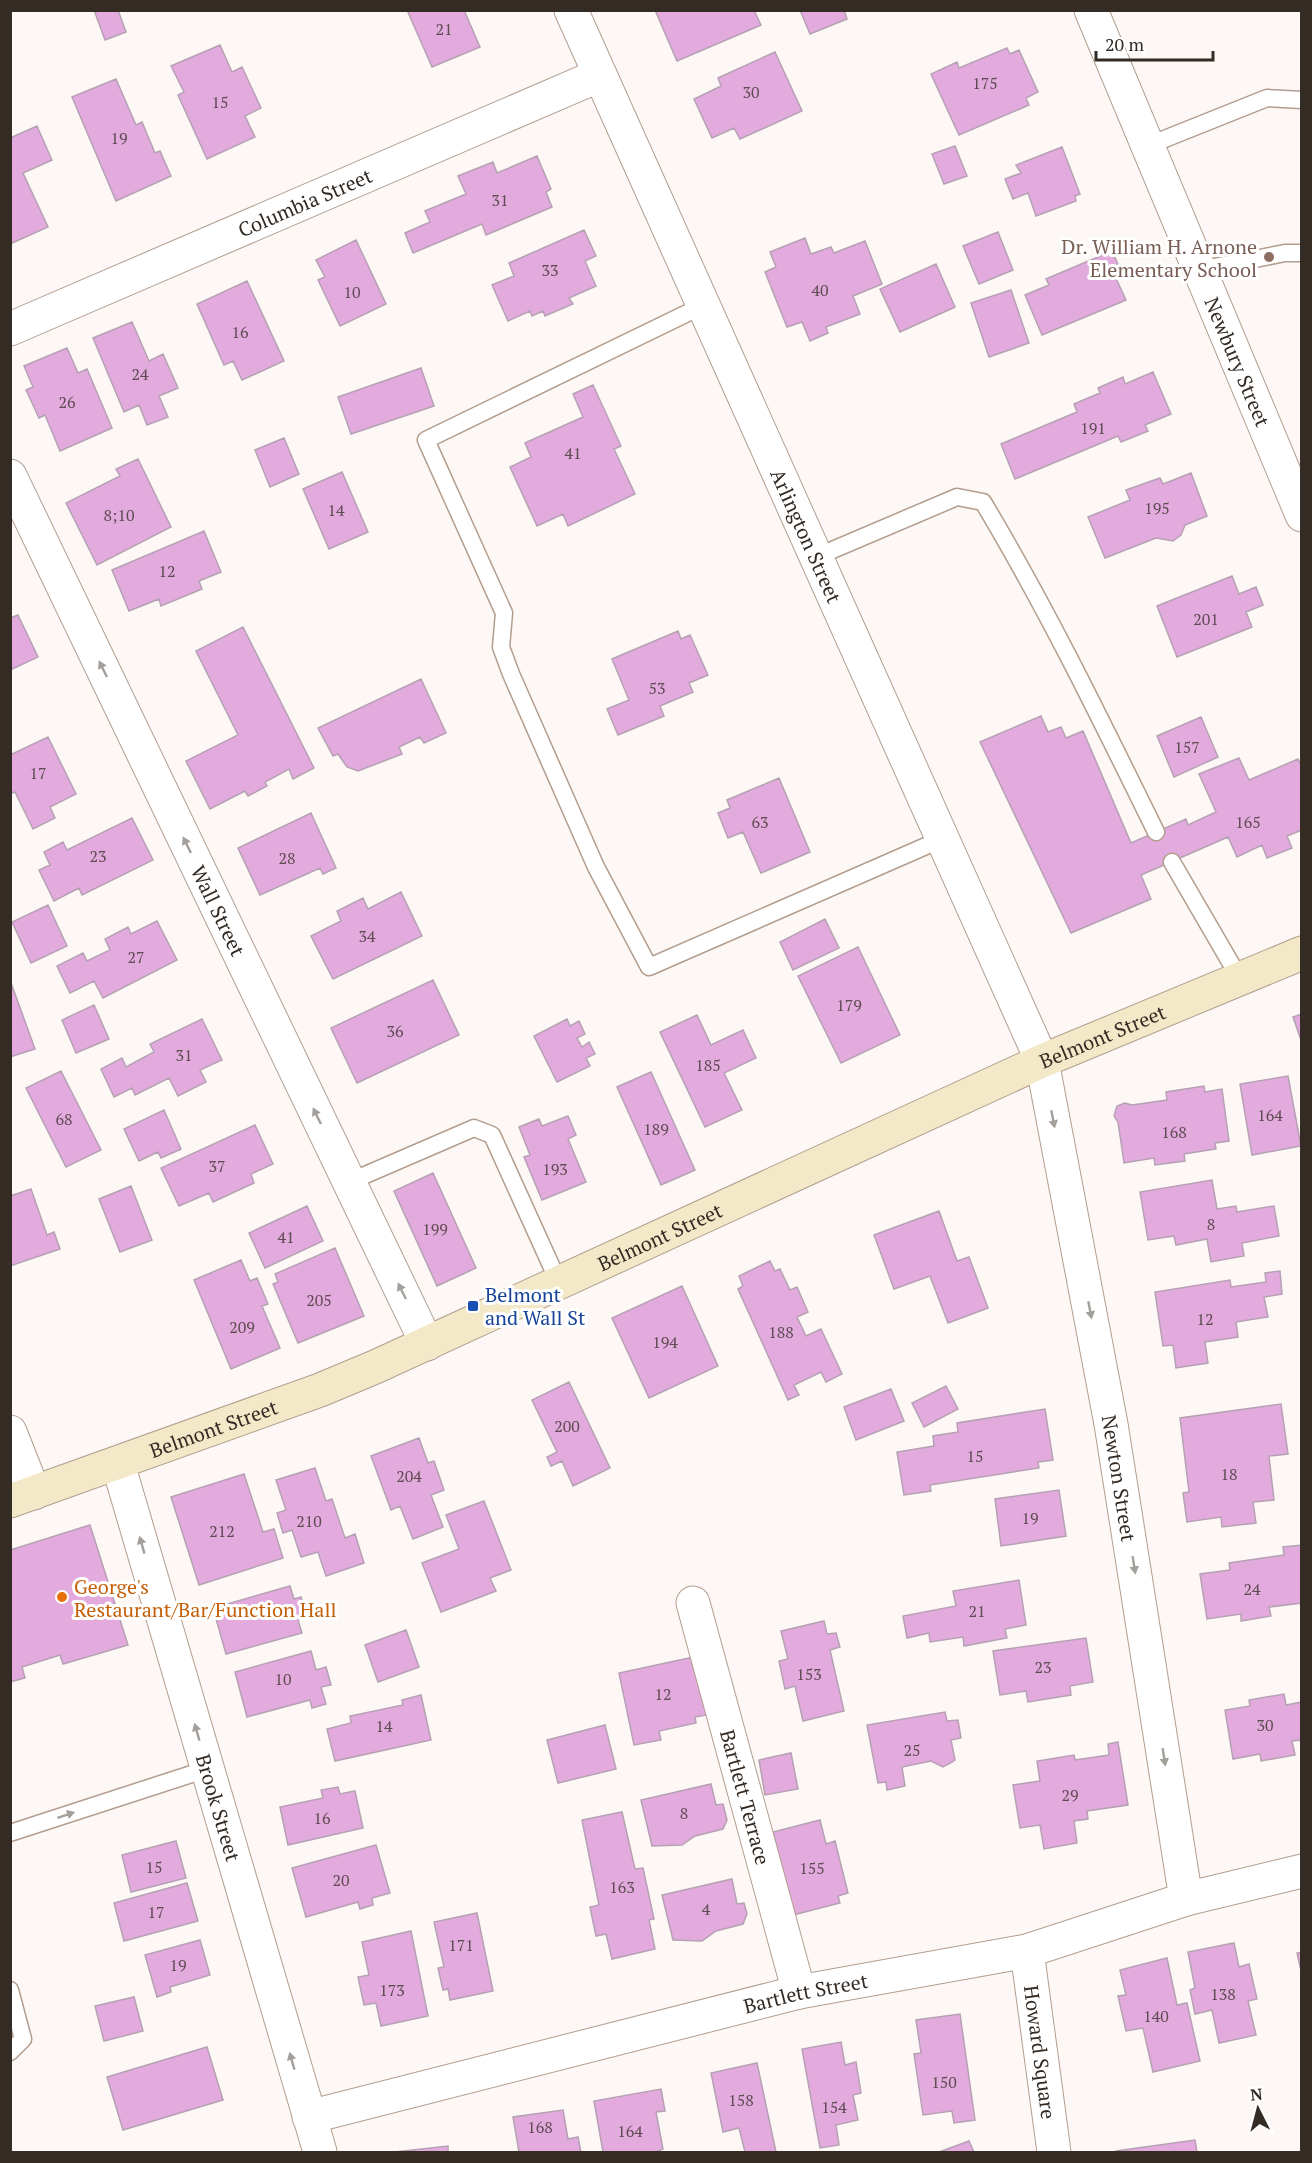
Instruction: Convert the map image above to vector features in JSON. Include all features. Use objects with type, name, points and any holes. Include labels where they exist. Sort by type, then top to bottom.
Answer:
[{"type":"main road","name":"Belmont Street","points":[[22,1497],[320,1390],[427,1344],[1042,1061],[1302,953]]},
{"type":"street","name":"Arlington Street","points":[[571,10],[1042,1061]]},
{"type":"street","name":"Newbury Street","points":[[1091,10],[1302,515]]},
{"type":"street","name":"Columbia Street","points":[[10,329],[600,75]]},
{"type":"street","name":"Wall Street","points":[[10,476],[427,1344]]},
{"type":"street","name":"Newton Street","points":[[1042,1061],[1111,1424],[1186,1899]]},
{"type":"street","points":[[10,1432],[22,1497]]},
{"type":"street","name":"Brook Street","points":[[118,1464],[320,2152]]},
{"type":"street","name":"Bartlett Terrace","points":[[693,1603],[799,1992]]},
{"type":"street","name":"Bartlett Street","points":[[309,2117],[799,1992],[1027,1951],[1186,1899],[1302,1870]]},
{"type":"street","name":"Howard Square","points":[[1027,1951],[1054,2152]]},
{"type":"lane","points":[[1147,146],[1267,98],[1302,100]]},
{"type":"lane","points":[[1199,270],[1285,253],[1302,253]]},
{"type":"lane","points":[[704,305],[426,440],[504,613],[501,647],[596,867],[648,967],[942,839]]},
{"type":"lane","points":[[816,557],[957,497],[983,502],[1017,559],[1078,674],[1156,832]]},
{"type":"lane","points":[[1172,862],[1240,979]]},
{"type":"lane","points":[[349,1182],[474,1128],[492,1136],[558,1283]]},
{"type":"lane","points":[[10,1833],[207,1768]]},
{"type":"lane","points":[[10,1990],[23,2039],[10,2052]]},
{"type":"building","points":[[94,10],[118,10],[126,32],[105,40]]},
{"type":"building","points":[[407,10],[464,10],[480,47],[432,67]]},
{"type":"building","points":[[655,10],[754,10],[761,25],[677,61]]},
{"type":"building","points":[[800,10],[844,10],[847,19],[810,34]]},
{"type":"building","points":[[220,45],[232,72],[242,67],[261,108],[245,116],[255,137],[207,159],[178,95],[184,92],[171,66]]},
{"type":"building","points":[[1007,48],[1010,54],[1019,50],[1038,92],[1026,98],[1029,105],[959,135],[931,74],[957,62],[959,68]]},
{"type":"building","points":[[775,52],[802,111],[740,139],[734,128],[712,138],[694,99],[721,86],[718,78]]},
{"type":"building","points":[[116,79],[136,125],[142,122],[155,153],[160,151],[171,176],[116,201],[72,97]]},
{"type":"building","points":[[37,126],[52,160],[23,173],[48,227],[10,244],[10,138]]},
{"type":"building","points":[[955,146],[967,176],[944,184],[932,154]]},
{"type":"building","points":[[1062,147],[1080,194],[1075,196],[1076,201],[1036,216],[1028,193],[1013,199],[1005,179],[1021,173],[1016,165]]},
{"type":"building","points":[[537,156],[551,189],[546,192],[552,207],[486,235],[482,224],[413,253],[405,233],[430,222],[425,211],[466,194],[458,176],[493,162],[497,173]]},
{"type":"building","points":[[584,230],[596,256],[585,261],[596,286],[569,298],[573,304],[545,316],[543,311],[532,316],[530,311],[508,321],[492,285],[514,276],[509,263]]},
{"type":"building","points":[[998,232],[1013,270],[979,284],[963,246]]},
{"type":"building","points":[[805,238],[811,254],[831,247],[834,253],[865,241],[882,284],[853,296],[860,314],[826,327],[828,333],[810,341],[802,322],[787,327],[765,272],[776,267],[770,252]]},
{"type":"building","points":[[356,240],[386,304],[340,326],[318,280],[325,277],[316,260]]},
{"type":"building","points":[[1112,251],[1122,273],[1115,276],[1126,300],[1042,335],[1025,295],[1049,285],[1046,279]]},
{"type":"building","points":[[936,264],[955,307],[900,332],[880,289]]},
{"type":"building","points":[[247,281],[284,361],[242,380],[233,361],[224,365],[197,304]]},
{"type":"building","points":[[1011,290],[1029,343],[989,357],[971,303]]},
{"type":"building","points":[[132,322],[149,361],[163,354],[178,388],[159,396],[168,417],[147,425],[139,405],[124,412],[93,338]]},
{"type":"building","points":[[67,348],[78,373],[87,369],[112,428],[60,451],[45,415],[39,418],[26,390],[33,387],[24,366]]},
{"type":"building","points":[[421,368],[434,406],[351,434],[338,397]]},
{"type":"building","points":[[1153,372],[1171,414],[1145,425],[1148,431],[1121,442],[1118,436],[1015,479],[1001,444],[1077,412],[1074,404],[1100,393],[1098,388],[1123,377],[1125,384]]},
{"type":"building","points":[[593,385],[621,446],[614,449],[635,494],[568,526],[563,514],[537,526],[510,467],[531,457],[525,443],[583,417],[573,394]]},
{"type":"building","points":[[284,438],[299,474],[270,487],[255,450]]},
{"type":"building","points":[[138,459],[171,527],[97,565],[66,503],[120,476],[116,469]]},
{"type":"building","points":[[342,472],[368,532],[329,549],[303,489]]},
{"type":"building","points":[[1191,473],[1207,516],[1185,525],[1181,535],[1173,541],[1156,538],[1105,558],[1088,517],[1130,500],[1126,490],[1160,478],[1163,484]]},
{"type":"building","points":[[204,531],[221,572],[199,581],[202,589],[161,606],[159,599],[129,611],[112,570]]},
{"type":"building","points":[[1232,576],[1239,594],[1256,587],[1263,605],[1246,612],[1252,627],[1177,657],[1157,606]]},
{"type":"building","points":[[18,615],[38,657],[10,670],[10,618]]},
{"type":"building","points":[[243,627],[314,768],[293,779],[289,769],[265,782],[267,786],[248,796],[245,791],[210,809],[186,761],[238,735],[196,651]]},
{"type":"building","points":[[678,631],[681,639],[690,635],[708,675],[689,683],[693,692],[660,706],[664,716],[618,735],[607,709],[629,700],[612,659]]},
{"type":"building","points":[[421,679],[446,733],[424,743],[420,737],[399,747],[402,754],[358,771],[347,767],[338,754],[333,756],[318,728]]},
{"type":"building","points":[[1041,716],[1048,732],[1061,727],[1066,738],[1083,731],[1131,843],[1186,819],[1188,825],[1216,812],[1199,774],[1239,758],[1249,780],[1298,759],[1302,767],[1302,830],[1287,836],[1292,848],[1267,858],[1262,845],[1237,857],[1228,837],[1141,875],[1151,899],[1071,933],[980,742]]},
{"type":"building","points":[[1201,717],[1218,757],[1174,777],[1157,736]]},
{"type":"building","points":[[48,737],[76,794],[50,807],[55,818],[33,829],[15,792],[10,794],[10,755]]},
{"type":"building","points":[[779,778],[810,852],[761,873],[743,832],[728,838],[718,813],[730,808],[727,800]]},
{"type":"building","points":[[311,813],[336,868],[323,874],[320,868],[260,895],[238,848]]},
{"type":"building","points":[[132,818],[153,860],[82,895],[79,888],[54,901],[39,870],[50,865],[44,852],[63,842],[67,850]]},
{"type":"building","points":[[401,892],[422,936],[333,979],[311,936],[341,921],[337,911],[363,898],[368,909]]},
{"type":"building","points":[[48,905],[67,946],[31,963],[12,922]]},
{"type":"building","points":[[825,919],[839,948],[793,970],[780,942]]},
{"type":"building","points":[[157,921],[177,960],[103,998],[94,981],[70,993],[57,966],[83,953],[87,961],[110,950],[105,939],[128,927],[131,934]]},
{"type":"building","points":[[858,947],[900,1035],[841,1063],[798,976]]},
{"type":"building","points":[[10,980],[35,1049],[10,1057]]},
{"type":"building","points":[[433,980],[459,1035],[357,1083],[331,1028]]},
{"type":"building","points":[[94,1005],[109,1039],[76,1053],[62,1020]]},
{"type":"building","points":[[1302,1014],[1302,1043],[1293,1017]]},
{"type":"building","points":[[697,1015],[711,1045],[743,1030],[756,1058],[724,1073],[742,1110],[705,1127],[660,1032]]},
{"type":"building","points":[[202,1019],[222,1060],[200,1070],[206,1082],[178,1096],[169,1078],[135,1095],[132,1088],[114,1097],[101,1069],[122,1058],[126,1067],[154,1052],[150,1044]]},
{"type":"building","points":[[567,1019],[570,1026],[579,1021],[585,1034],[577,1038],[582,1047],[589,1042],[595,1054],[586,1058],[590,1066],[557,1082],[534,1036]]},
{"type":"building","points":[[61,1071],[101,1150],[66,1167],[26,1088]]},
{"type":"building","points":[[651,1072],[695,1170],[661,1185],[617,1087]]},
{"type":"building","points":[[1288,1076],[1301,1146],[1252,1155],[1240,1084]]},
{"type":"building","points":[[1204,1086],[1205,1092],[1222,1089],[1229,1141],[1215,1143],[1216,1149],[1184,1154],[1185,1161],[1155,1165],[1154,1158],[1124,1163],[1118,1122],[1114,1116],[1117,1106],[1125,1103],[1132,1105],[1167,1100],[1166,1092]]},
{"type":"building","points":[[164,1110],[181,1149],[161,1158],[158,1152],[139,1161],[124,1129]]},
{"type":"building","points":[[568,1116],[576,1135],[568,1139],[586,1182],[542,1200],[524,1157],[530,1155],[519,1127],[539,1119],[542,1126]]},
{"type":"building","points":[[255,1125],[273,1164],[251,1174],[254,1183],[213,1202],[209,1193],[179,1206],[161,1168]]},
{"type":"building","points":[[433,1173],[476,1268],[437,1286],[394,1191]]},
{"type":"building","points":[[1212,1180],[1217,1209],[1236,1206],[1237,1212],[1274,1206],[1279,1236],[1242,1243],[1244,1256],[1211,1262],[1207,1239],[1176,1245],[1174,1236],[1148,1240],[1140,1192]]},
{"type":"building","points":[[131,1186],[152,1240],[120,1252],[99,1199]]},
{"type":"building","points":[[31,1189],[47,1235],[54,1232],[60,1249],[10,1266],[10,1196]]},
{"type":"building","points":[[307,1206],[323,1241],[265,1268],[249,1233]]},
{"type":"building","points":[[939,1211],[957,1261],[969,1257],[988,1308],[948,1323],[930,1276],[894,1289],[874,1235]]},
{"type":"building","points":[[335,1248],[364,1316],[298,1343],[273,1284],[278,1282],[275,1274]]},
{"type":"building","points":[[241,1260],[250,1281],[257,1278],[268,1304],[262,1306],[280,1348],[231,1369],[194,1280]]},
{"type":"building","points":[[770,1261],[775,1271],[780,1269],[790,1290],[797,1287],[808,1312],[797,1317],[806,1336],[821,1329],[842,1374],[826,1382],[821,1372],[794,1385],[799,1395],[788,1400],[738,1289],[743,1286],[739,1276]]},
{"type":"building","points":[[1280,1271],[1282,1294],[1264,1297],[1268,1317],[1236,1322],[1238,1337],[1205,1342],[1208,1363],[1176,1368],[1173,1345],[1163,1346],[1155,1292],[1230,1280],[1231,1287],[1266,1282],[1265,1273]]},
{"type":"building","points":[[682,1286],[718,1366],[649,1398],[612,1318]]},
{"type":"building","points":[[569,1382],[610,1468],[573,1486],[562,1461],[551,1466],[547,1457],[557,1452],[532,1400]]},
{"type":"building","points":[[946,1386],[958,1409],[924,1427],[912,1403]]},
{"type":"building","points":[[891,1389],[904,1421],[856,1440],[844,1407]]},
{"type":"building","points":[[1281,1404],[1288,1454],[1269,1456],[1274,1500],[1253,1502],[1256,1523],[1222,1527],[1221,1517],[1187,1522],[1183,1493],[1189,1492],[1180,1418]]},
{"type":"building","points":[[1045,1409],[1053,1460],[1038,1462],[1039,1468],[930,1485],[931,1491],[904,1495],[897,1452],[934,1446],[933,1436],[958,1432],[957,1423]]},
{"type":"building","points":[[419,1438],[428,1463],[434,1461],[444,1490],[431,1495],[443,1527],[413,1539],[400,1506],[391,1510],[371,1456]]},
{"type":"building","points":[[315,1468],[326,1501],[332,1499],[345,1538],[355,1534],[364,1563],[326,1576],[318,1552],[301,1557],[292,1530],[283,1533],[277,1513],[286,1510],[276,1480]]},
{"type":"building","points":[[244,1474],[263,1532],[274,1529],[283,1558],[199,1585],[171,1497]]},
{"type":"building","points":[[1059,1490],[1066,1536],[1001,1546],[995,1499]]},
{"type":"building","points":[[484,1501],[511,1570],[490,1578],[496,1591],[441,1612],[422,1563],[459,1549],[446,1515]]},
{"type":"building","name":"George's Restaurant/Bar/Function Hall","points":[[90,1525],[128,1645],[63,1664],[60,1655],[22,1667],[25,1678],[10,1682],[10,1550]]},
{"type":"building","points":[[1302,1545],[1302,1603],[1269,1607],[1271,1616],[1241,1621],[1241,1614],[1207,1619],[1200,1574],[1230,1570],[1229,1563],[1284,1555],[1283,1547]]},
{"type":"building","points":[[1019,1580],[1026,1625],[1005,1629],[1007,1638],[964,1646],[963,1637],[930,1642],[929,1633],[907,1638],[903,1616],[956,1606],[953,1591]]},
{"type":"building","points":[[290,1586],[294,1599],[301,1597],[306,1617],[298,1620],[302,1633],[226,1654],[213,1608]]},
{"type":"building","points":[[824,1621],[827,1634],[836,1633],[840,1647],[830,1650],[844,1711],[803,1721],[795,1686],[785,1689],[779,1661],[788,1659],[781,1631]]},
{"type":"building","points":[[406,1630],[419,1667],[378,1682],[365,1645]]},
{"type":"building","points":[[1086,1638],[1093,1682],[1070,1686],[1071,1695],[1028,1702],[1026,1691],[1000,1695],[993,1651]]},
{"type":"building","points":[[311,1651],[316,1670],[326,1667],[331,1685],[321,1687],[326,1704],[312,1708],[310,1700],[247,1717],[235,1672]]},
{"type":"building","points":[[694,1657],[707,1715],[695,1717],[696,1723],[659,1731],[661,1740],[634,1745],[619,1673]]},
{"type":"building","points":[[1284,1694],[1286,1705],[1302,1702],[1302,1740],[1292,1741],[1295,1755],[1261,1761],[1260,1754],[1233,1759],[1225,1710],[1250,1706],[1249,1700]]},
{"type":"building","points":[[421,1695],[431,1740],[335,1761],[327,1729],[351,1723],[350,1716],[403,1705],[402,1700]]},
{"type":"building","points":[[945,1712],[947,1721],[958,1720],[961,1738],[951,1740],[955,1760],[943,1767],[931,1761],[902,1767],[905,1786],[887,1790],[886,1782],[878,1783],[867,1725]]},
{"type":"building","points":[[605,1725],[616,1769],[558,1783],[547,1740]]},
{"type":"building","points":[[1118,1742],[1128,1805],[1087,1811],[1088,1819],[1074,1821],[1077,1843],[1044,1849],[1040,1825],[1020,1828],[1013,1785],[1040,1781],[1037,1761],[1074,1755],[1075,1760],[1109,1755],[1108,1744]]},
{"type":"building","points":[[791,1753],[798,1789],[765,1795],[759,1760]]},
{"type":"building","points":[[711,1784],[716,1805],[723,1804],[727,1820],[723,1829],[695,1836],[682,1845],[652,1846],[641,1800]]},
{"type":"building","points":[[338,1787],[340,1794],[355,1791],[363,1828],[288,1845],[280,1807],[323,1798],[321,1790]]},
{"type":"building","points":[[622,1812],[635,1869],[643,1868],[654,1919],[649,1920],[655,1949],[612,1959],[606,1934],[596,1936],[590,1907],[599,1905],[582,1820]]},
{"type":"building","points":[[820,1820],[826,1844],[835,1841],[848,1893],[838,1896],[840,1903],[793,1915],[773,1832]]},
{"type":"building","points":[[176,1841],[186,1878],[131,1892],[122,1855]]},
{"type":"building","points":[[376,1845],[390,1893],[372,1898],[373,1905],[360,1909],[358,1902],[306,1917],[292,1868]]},
{"type":"building","points":[[732,1879],[737,1904],[744,1903],[747,1914],[743,1924],[716,1931],[702,1941],[673,1940],[662,1895]]},
{"type":"building","points":[[187,1883],[198,1921],[124,1941],[114,1903]]},
{"type":"building","points":[[477,1913],[493,1991],[450,2000],[448,1989],[443,1990],[438,1968],[444,1967],[434,1922]]},
{"type":"building","points":[[411,1931],[428,2016],[381,2026],[376,2003],[364,2005],[358,1977],[369,1975],[362,1942]]},
{"type":"building","points":[[200,1940],[210,1975],[170,1987],[171,1992],[157,1997],[145,1955]]},
{"type":"building","points":[[1234,1943],[1239,1967],[1249,1964],[1257,1999],[1248,2001],[1256,2035],[1219,2043],[1212,2010],[1195,2014],[1190,1990],[1195,1988],[1188,1952]]},
{"type":"building","points":[[1302,1952],[1302,1975],[1297,1953]]},
{"type":"building","points":[[1167,1958],[1177,2005],[1187,2003],[1200,2061],[1153,2072],[1143,2028],[1126,2031],[1118,1996],[1126,1995],[1120,1970]]},
{"type":"building","points":[[134,1997],[143,2031],[104,2041],[95,2006]]},
{"type":"building","points":[[960,2014],[975,2120],[954,2123],[952,2111],[923,2115],[914,2054],[921,2053],[916,2020]]},
{"type":"building","points":[[841,2042],[845,2065],[856,2062],[861,2093],[853,2095],[858,2120],[836,2125],[839,2145],[820,2148],[802,2049]]},
{"type":"building","points":[[207,2047],[223,2100],[123,2130],[107,2077]]},
{"type":"building","points":[[757,2063],[776,2152],[745,2152],[739,2128],[723,2132],[711,2073]]},
{"type":"building","points":[[661,2089],[665,2111],[656,2112],[663,2149],[656,2152],[603,2152],[594,2101]]},
{"type":"building","points":[[563,2110],[568,2139],[578,2137],[581,2152],[519,2152],[513,2117]]},
{"type":"building","points":[[1195,2140],[1197,2152],[1116,2152],[1116,2151]]},
{"type":"building","points":[[969,2141],[974,2152],[939,2152]]},
{"type":"building","points":[[448,2146],[448,2152],[394,2152]]},
{"type":"place","name":"Dr. William H. Arnone Elementary School","points":[[1269,257]]},
{"type":"place","name":"Belmont and Wall St","points":[[473,1306]]},
{"type":"place","name":"George's Restaurant/Bar/Function Hall","points":[[62,1597]]}]
